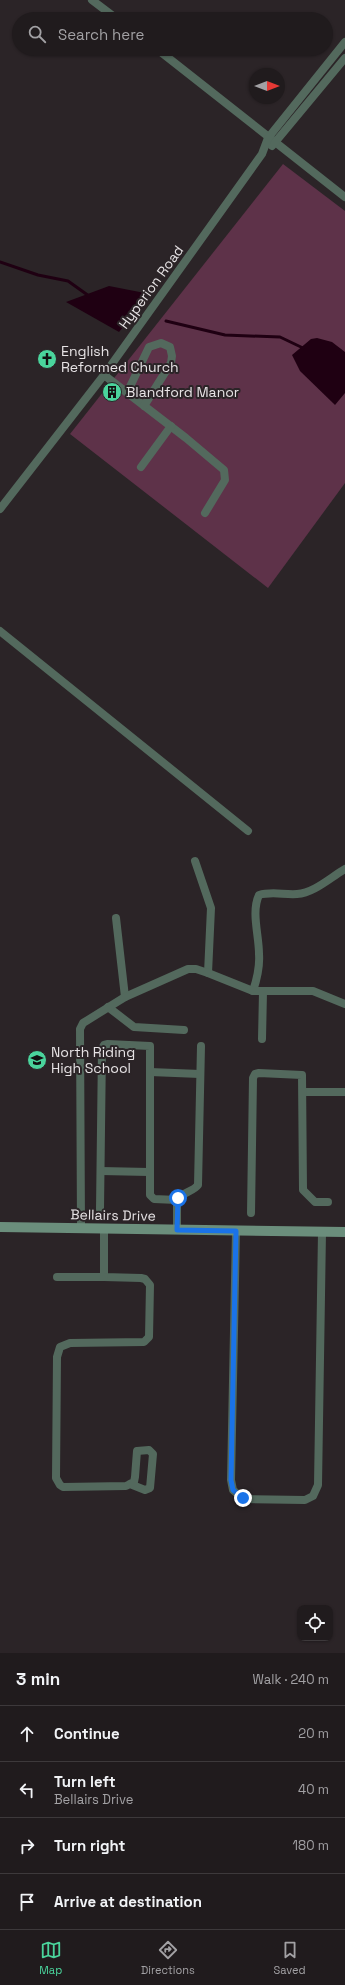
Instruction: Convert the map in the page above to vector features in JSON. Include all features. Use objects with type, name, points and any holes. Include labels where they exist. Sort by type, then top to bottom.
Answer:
[{"type":"street","points":[[92,0],[108,12]]},
{"type":"street","name":"Hyperion Road","points":[[0,509],[104,375],[262,154],[268,138],[345,42]]},
{"type":"street","points":[[166,56],[268,138],[345,197]]},
{"type":"street","name":"Hyperion Road","points":[[262,154],[276,144],[345,58]]},
{"type":"street","points":[[127,393],[149,347],[157,343],[166,344],[172,351],[171,363],[144,406]]},
{"type":"street","points":[[104,375],[171,426],[224,470],[226,480],[205,513]]},
{"type":"street","points":[[141,467],[171,426]]},
{"type":"street","points":[[0,631],[248,831]]},
{"type":"street","points":[[195,861],[211,908],[208,973]]},
{"type":"street","points":[[253,991],[259,973],[260,954],[256,909],[256,900],[259,895],[279,892],[298,894],[309,891],[345,869]]},
{"type":"street","points":[[116,918],[125,997]]},
{"type":"street","points":[[81,1228],[80,1029],[83,1023],[125,997],[188,969],[196,969],[208,973],[253,991],[313,991],[345,1004]]},
{"type":"street","points":[[262,1039],[263,992]]},
{"type":"street","points":[[108,1007],[134,1027],[184,1030]]},
{"type":"street","points":[[100,1208],[103,1047],[108,1044],[148,1045],[150,1048],[150,1195],[152,1199],[177,1200]]},
{"type":"street","points":[[177,1230],[177,1200],[179,1196],[198,1185],[201,1046]]},
{"type":"street","points":[[150,1072],[200,1074]]},
{"type":"street","points":[[251,1213],[254,1076],[259,1073],[300,1074],[304,1078],[303,1190],[315,1202],[328,1202]]},
{"type":"street","points":[[304,1092],[345,1092]]},
{"type":"street","points":[[101,1171],[149,1172]]},
{"type":"street","name":"Bellairs Drive","points":[[0,1227],[345,1232]]},
{"type":"street","points":[[104,1229],[104,1277]]},
{"type":"street","points":[[236,1231],[231,1480],[233,1490],[243,1498],[305,1500],[313,1496],[318,1485],[322,1232]]},
{"type":"street","points":[[57,1277],[141,1278],[148,1281],[150,1285],[149,1337],[144,1342],[70,1343],[60,1347],[57,1357],[56,1478],[60,1485],[63,1487],[121,1486],[130,1484],[145,1490],[150,1488],[153,1454],[149,1450],[137,1451],[135,1477],[130,1484]]},
{"type":"shaded area","points":[[283,164],[345,211],[345,483],[268,588],[70,434]]},
{"type":"shaded area","points":[[109,286],[150,294],[119,332],[66,302]]},
{"type":"shaded area","points":[[317,338],[332,342],[345,352],[345,393],[335,405],[300,371],[292,355],[311,339]]},
{"type":"waterway","points":[[0,262],[38,275],[68,281],[89,296]]},
{"type":"waterway","points":[[166,321],[225,335],[280,337],[303,348]]},
{"type":"place","name":"English Reformed Church","points":[[47,359]]},
{"type":"place","name":"Blandford Manor","points":[[112,392]]},
{"type":"place","name":"North Riding High School","points":[[37,1060]]},
{"type":"route","points":[[178,1198],[177,1230],[236,1231],[231,1480],[235,1494],[238,1497],[243,1498]]}]
